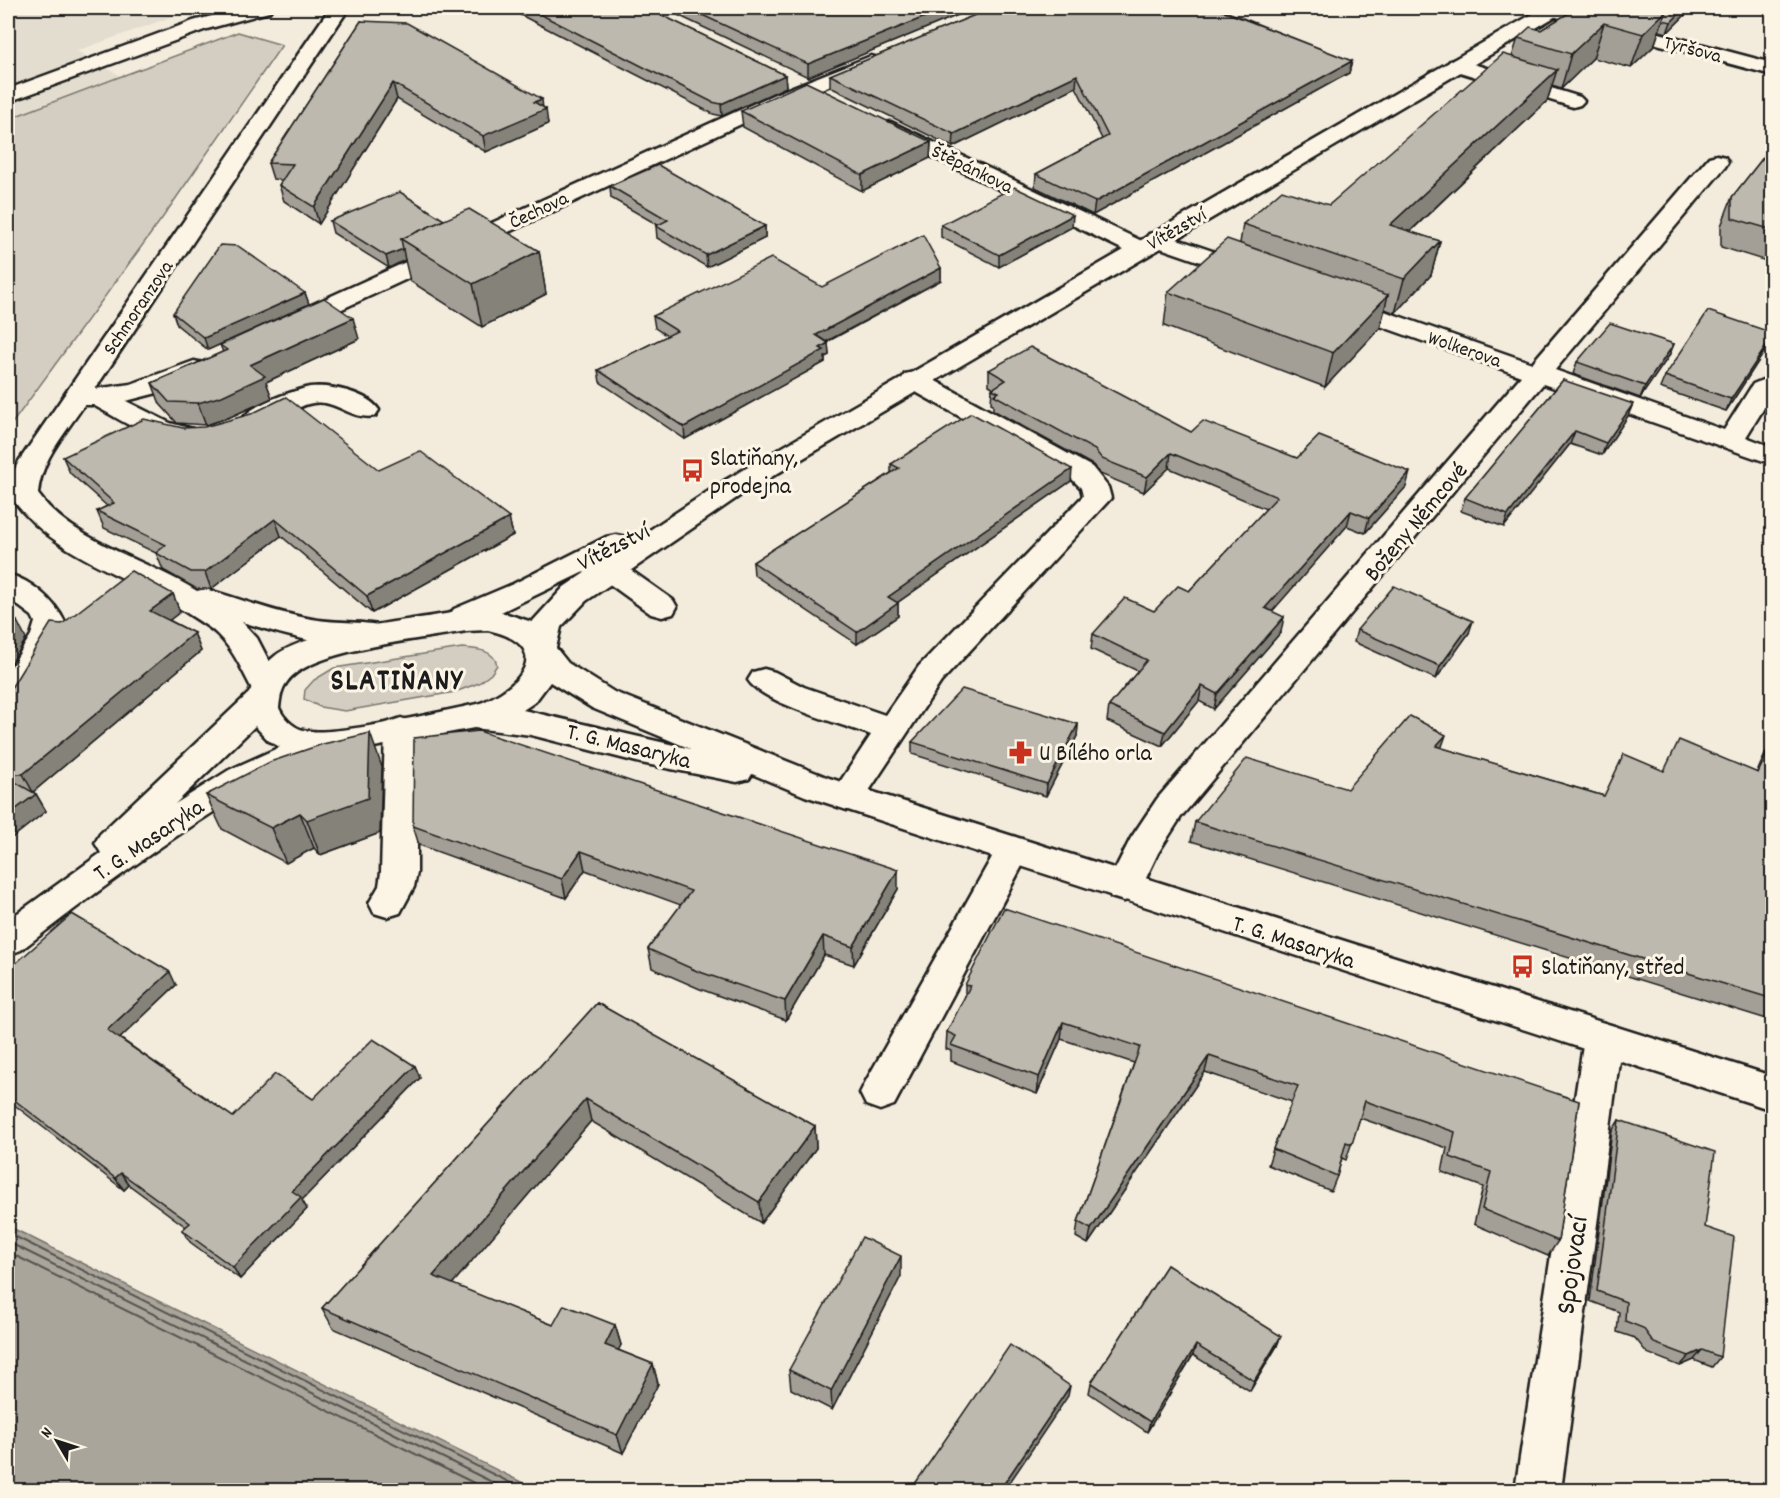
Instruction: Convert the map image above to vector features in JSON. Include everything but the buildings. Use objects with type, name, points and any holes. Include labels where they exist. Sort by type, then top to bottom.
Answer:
[{"type":"street","points":[[8,96],[184,30],[262,8]]},
{"type":"street","name":"Schmoranzova","points":[[265,694],[246,646],[232,629],[189,599],[63,534],[16,497],[33,461],[89,397],[339,8]]},
{"type":"street","name":"Vítězství","points":[[541,652],[546,624],[557,610],[609,569],[796,450],[1551,8]]},
{"type":"street","name":"Tyršova","points":[[1551,8],[1773,69]]},
{"type":"street","name":"Čechova","points":[[274,332],[809,87],[889,54]]},
{"type":"street","points":[[1457,65],[1573,101]]},
{"type":"street","points":[[785,76],[830,98]]},
{"type":"street","name":"Štěpánkova","points":[[872,118],[1149,244]]},
{"type":"street","name":"Boženy Němcové","points":[[1124,887],[1143,847],[1169,808],[1717,162]]},
{"type":"street","points":[[1149,244],[1273,280]]},
{"type":"street","name":"Wolkerova","points":[[1317,296],[1773,456]]},
{"type":"street","points":[[89,397],[150,387],[212,361]]},
{"type":"street","points":[[832,792],[892,730],[930,674],[1097,498],[1097,491],[1093,484],[1082,473],[914,380]]},
{"type":"street","points":[[1730,441],[1762,390],[1773,384]]},
{"type":"street","points":[[89,397],[160,429],[182,435],[218,433],[316,394],[328,394],[366,410]]},
{"type":"street","name":"Vítězství","points":[[425,628],[485,608],[577,564],[796,450]]},
{"type":"street","points":[[577,564],[594,563],[609,569],[662,607]]},
{"type":"street","name":"Schmoranzova","points":[[137,571],[211,601],[284,622],[346,634],[391,634]]},
{"type":"street","points":[[8,584],[44,610],[50,622],[46,635],[8,697]]},
{"type":"street","name":"T. G. Masaryka","points":[[8,939],[190,771],[265,694],[282,667],[315,648],[466,621],[499,621],[526,631],[557,671],[603,700],[832,792],[1773,1093]]},
{"type":"street","name":"T. G. Masaryka","points":[[8,939],[70,892],[236,780],[269,763],[332,743],[489,713],[516,702],[524,696],[540,674],[541,652]]},
{"type":"street","points":[[764,680],[793,695],[892,730]]},
{"type":"street","name":"T. G. Masaryka","points":[[265,694],[267,720],[281,733],[297,741],[332,743]]},
{"type":"street","name":"T. G. Masaryka","points":[[439,723],[505,719],[526,721],[633,749],[832,792]]},
{"type":"street","points":[[387,903],[396,887],[399,872],[401,730]]},
{"type":"street","points":[[880,1093],[1012,851]]},
{"type":"street","name":"Spojovací","points":[[1538,1491],[1603,1039]]},
{"type":"shaded area","points":[[28,8],[196,8],[77,51],[121,76],[8,119],[8,14]]},
{"type":"shaded area","points":[[238,32],[282,45],[163,217],[8,429],[8,119]]},
{"type":"shaded area","points":[[462,648],[488,653],[497,665],[491,674],[479,683],[455,692],[345,711],[320,707],[304,699],[305,690],[314,680],[334,668]]},
{"type":"water","points":[[8,1226],[527,1485],[537,1490],[8,1490]]},
{"type":"place","name":"Slatiňany, prodejna","points":[[692,471]]},
{"type":"place","name":"U Bílého orla","points":[[1021,752]]},
{"type":"place","name":"Slatiňany, střed","points":[[1523,966]]},
{"type":"district","name":"SLATIŇANY","points":[[397,679]]}]
